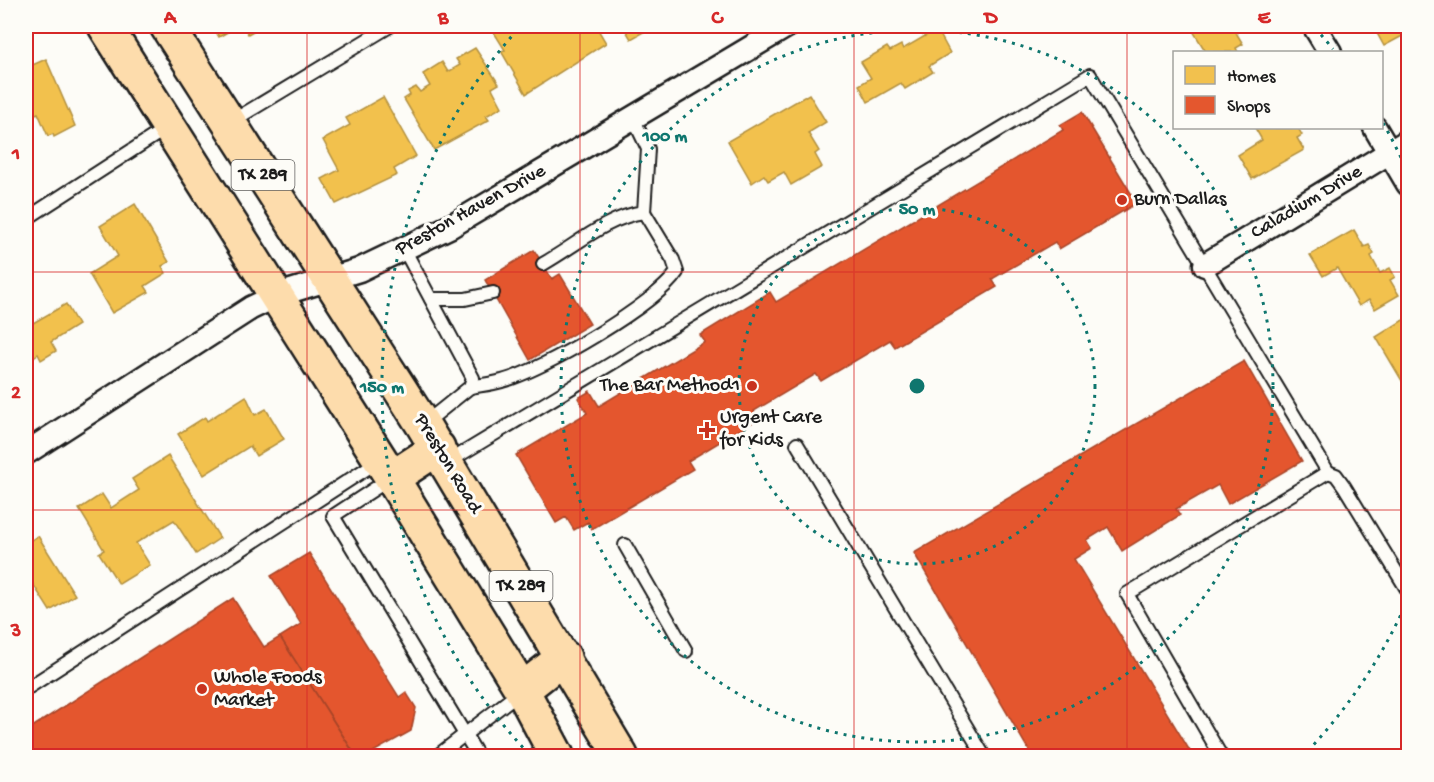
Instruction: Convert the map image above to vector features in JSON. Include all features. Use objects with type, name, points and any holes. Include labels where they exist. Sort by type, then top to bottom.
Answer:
[{"type":"main road","name":"TX 289","points":[[105,26],[387,469],[522,690],[557,756]]},
{"type":"main road","name":"Preston Road","points":[[167,26],[436,445],[621,756]]},
{"type":"main road","points":[[387,469],[436,445]]},
{"type":"main road","points":[[522,690],[564,657]]},
{"type":"street","name":"Preston Haven Drive","points":[[26,453],[251,308],[278,295],[359,270],[451,226],[787,26]]},
{"type":"street","points":[[1314,26],[1329,51]]},
{"type":"street","points":[[1376,129],[1399,147],[1408,184]]},
{"type":"street","name":"Caladium Drive","points":[[1205,265],[1399,147]]},
{"type":"lane","points":[[229,123],[390,26]]},
{"type":"lane","points":[[436,445],[1090,75],[1329,472],[1336,475],[1344,486],[1408,591]]},
{"type":"lane","points":[[470,387],[503,381],[545,364],[613,324],[669,283],[677,272],[673,260],[644,212],[648,148],[633,117]]},
{"type":"lane","points":[[26,219],[169,126]]},
{"type":"lane","points":[[543,264],[600,229],[631,214],[644,212]]},
{"type":"lane","points":[[404,249],[473,378],[436,445]]},
{"type":"lane","points":[[431,299],[465,299],[493,293]]},
{"type":"lane","points":[[797,444],[984,756]]},
{"type":"lane","points":[[26,689],[387,469]]},
{"type":"lane","points":[[387,469],[333,516],[478,756]]},
{"type":"lane","points":[[1221,756],[1127,594],[1329,472]]},
{"type":"lane","points":[[625,545],[686,651]]},
{"type":"lane","points":[[437,756],[467,735],[522,690]]},
{"type":"building: Homes","points":[[212,26],[238,26],[219,37]]},
{"type":"building: Homes","points":[[243,26],[262,26],[248,34]]},
{"type":"building: Homes","points":[[490,26],[569,26],[570,28],[596,26],[606,43],[526,94],[501,51],[505,50]]},
{"type":"building: Homes","points":[[623,26],[654,26],[631,39]]},
{"type":"building: Homes","points":[[1190,26],[1232,26],[1243,44],[1236,48],[1238,51],[1205,51]]},
{"type":"building: Homes","points":[[1373,26],[1408,26],[1408,33],[1384,46]]},
{"type":"building: Homes","points":[[937,29],[950,53],[929,66],[933,72],[905,89],[901,83],[868,102],[859,85],[871,78],[861,62],[887,47],[890,51],[901,45],[903,49]]},
{"type":"building: Homes","points":[[475,48],[499,84],[492,88],[502,107],[486,116],[489,120],[434,150],[404,99],[410,95],[408,91],[416,87],[420,92],[430,86],[423,74],[442,62],[448,72],[460,65],[456,59]]},
{"type":"building: Homes","points":[[46,59],[75,126],[54,137],[53,134],[48,136],[38,113],[33,115],[31,111],[26,113],[26,62],[28,67]]},
{"type":"building: Homes","points":[[809,94],[826,122],[808,133],[819,151],[815,154],[822,167],[791,185],[784,172],[768,181],[764,175],[752,183],[728,141]]},
{"type":"building: Homes","points":[[383,97],[416,156],[394,169],[397,175],[336,204],[322,179],[339,170],[323,140],[350,125],[346,118]]},
{"type":"building: Homes","points":[[1256,129],[1299,129],[1302,135],[1297,138],[1304,150],[1252,179],[1238,155],[1262,140]]},
{"type":"building: Homes","points":[[135,204],[169,262],[162,266],[166,273],[145,286],[149,292],[112,313],[89,274],[118,256],[100,226]]},
{"type":"building: Homes","points":[[1354,230],[1364,247],[1369,245],[1374,254],[1371,256],[1380,273],[1390,268],[1395,277],[1390,280],[1399,295],[1375,309],[1369,300],[1359,306],[1337,268],[1323,276],[1310,255]]},
{"type":"building: Homes","points":[[66,304],[78,325],[51,342],[56,351],[41,360],[38,354],[26,362],[26,317],[28,316],[33,323]]},
{"type":"building: Homes","points":[[1408,317],[1408,391],[1376,337]]},
{"type":"building: Homes","points":[[246,396],[255,415],[266,409],[284,439],[256,456],[250,446],[204,475],[178,434],[205,417],[207,421]]},
{"type":"building: Homes","points":[[168,456],[220,538],[196,554],[174,520],[136,543],[150,565],[119,584],[99,553],[104,550],[79,509],[102,494],[111,508],[139,490],[132,479]]},
{"type":"building: Homes","points":[[38,536],[75,595],[50,611],[33,584],[26,589],[26,543]]},
{"type":"building: Shops","points":[[1082,112],[1137,203],[1059,249],[1055,242],[992,279],[997,287],[895,347],[890,340],[821,381],[816,374],[754,411],[758,419],[688,461],[693,469],[592,529],[588,522],[574,530],[566,517],[556,523],[516,455],[587,413],[578,398],[590,391],[599,406],[705,342],[700,335],[770,292],[776,302],[1063,130],[1060,125]]},
{"type":"building: Shops","points":[[534,250],[552,279],[560,274],[590,324],[530,360],[485,280]]},
{"type":"building: Shops","points":[[1244,361],[1302,461],[1228,504],[1218,485],[1176,509],[1180,515],[1122,551],[1108,527],[1087,540],[1092,548],[1074,559],[1193,756],[1032,756],[914,553]]},
{"type":"building: Shops","points":[[309,553],[399,697],[406,692],[416,708],[411,731],[366,756],[356,756],[280,637],[301,624],[271,576]]},
{"type":"building: Shops","name":"Whole Foods Market","points":[[233,598],[264,647],[280,637],[355,755],[26,756],[26,731]]},
{"type":"place","name":"Burn Dallas","points":[[1122,200]]},
{"type":"place","name":"The Bar Method1","points":[[752,386]]},
{"type":"place","name":"Urgent Care for Kids","points":[[707,430]]},
{"type":"place","name":"Whole Foods Market","points":[[202,689]]}]
